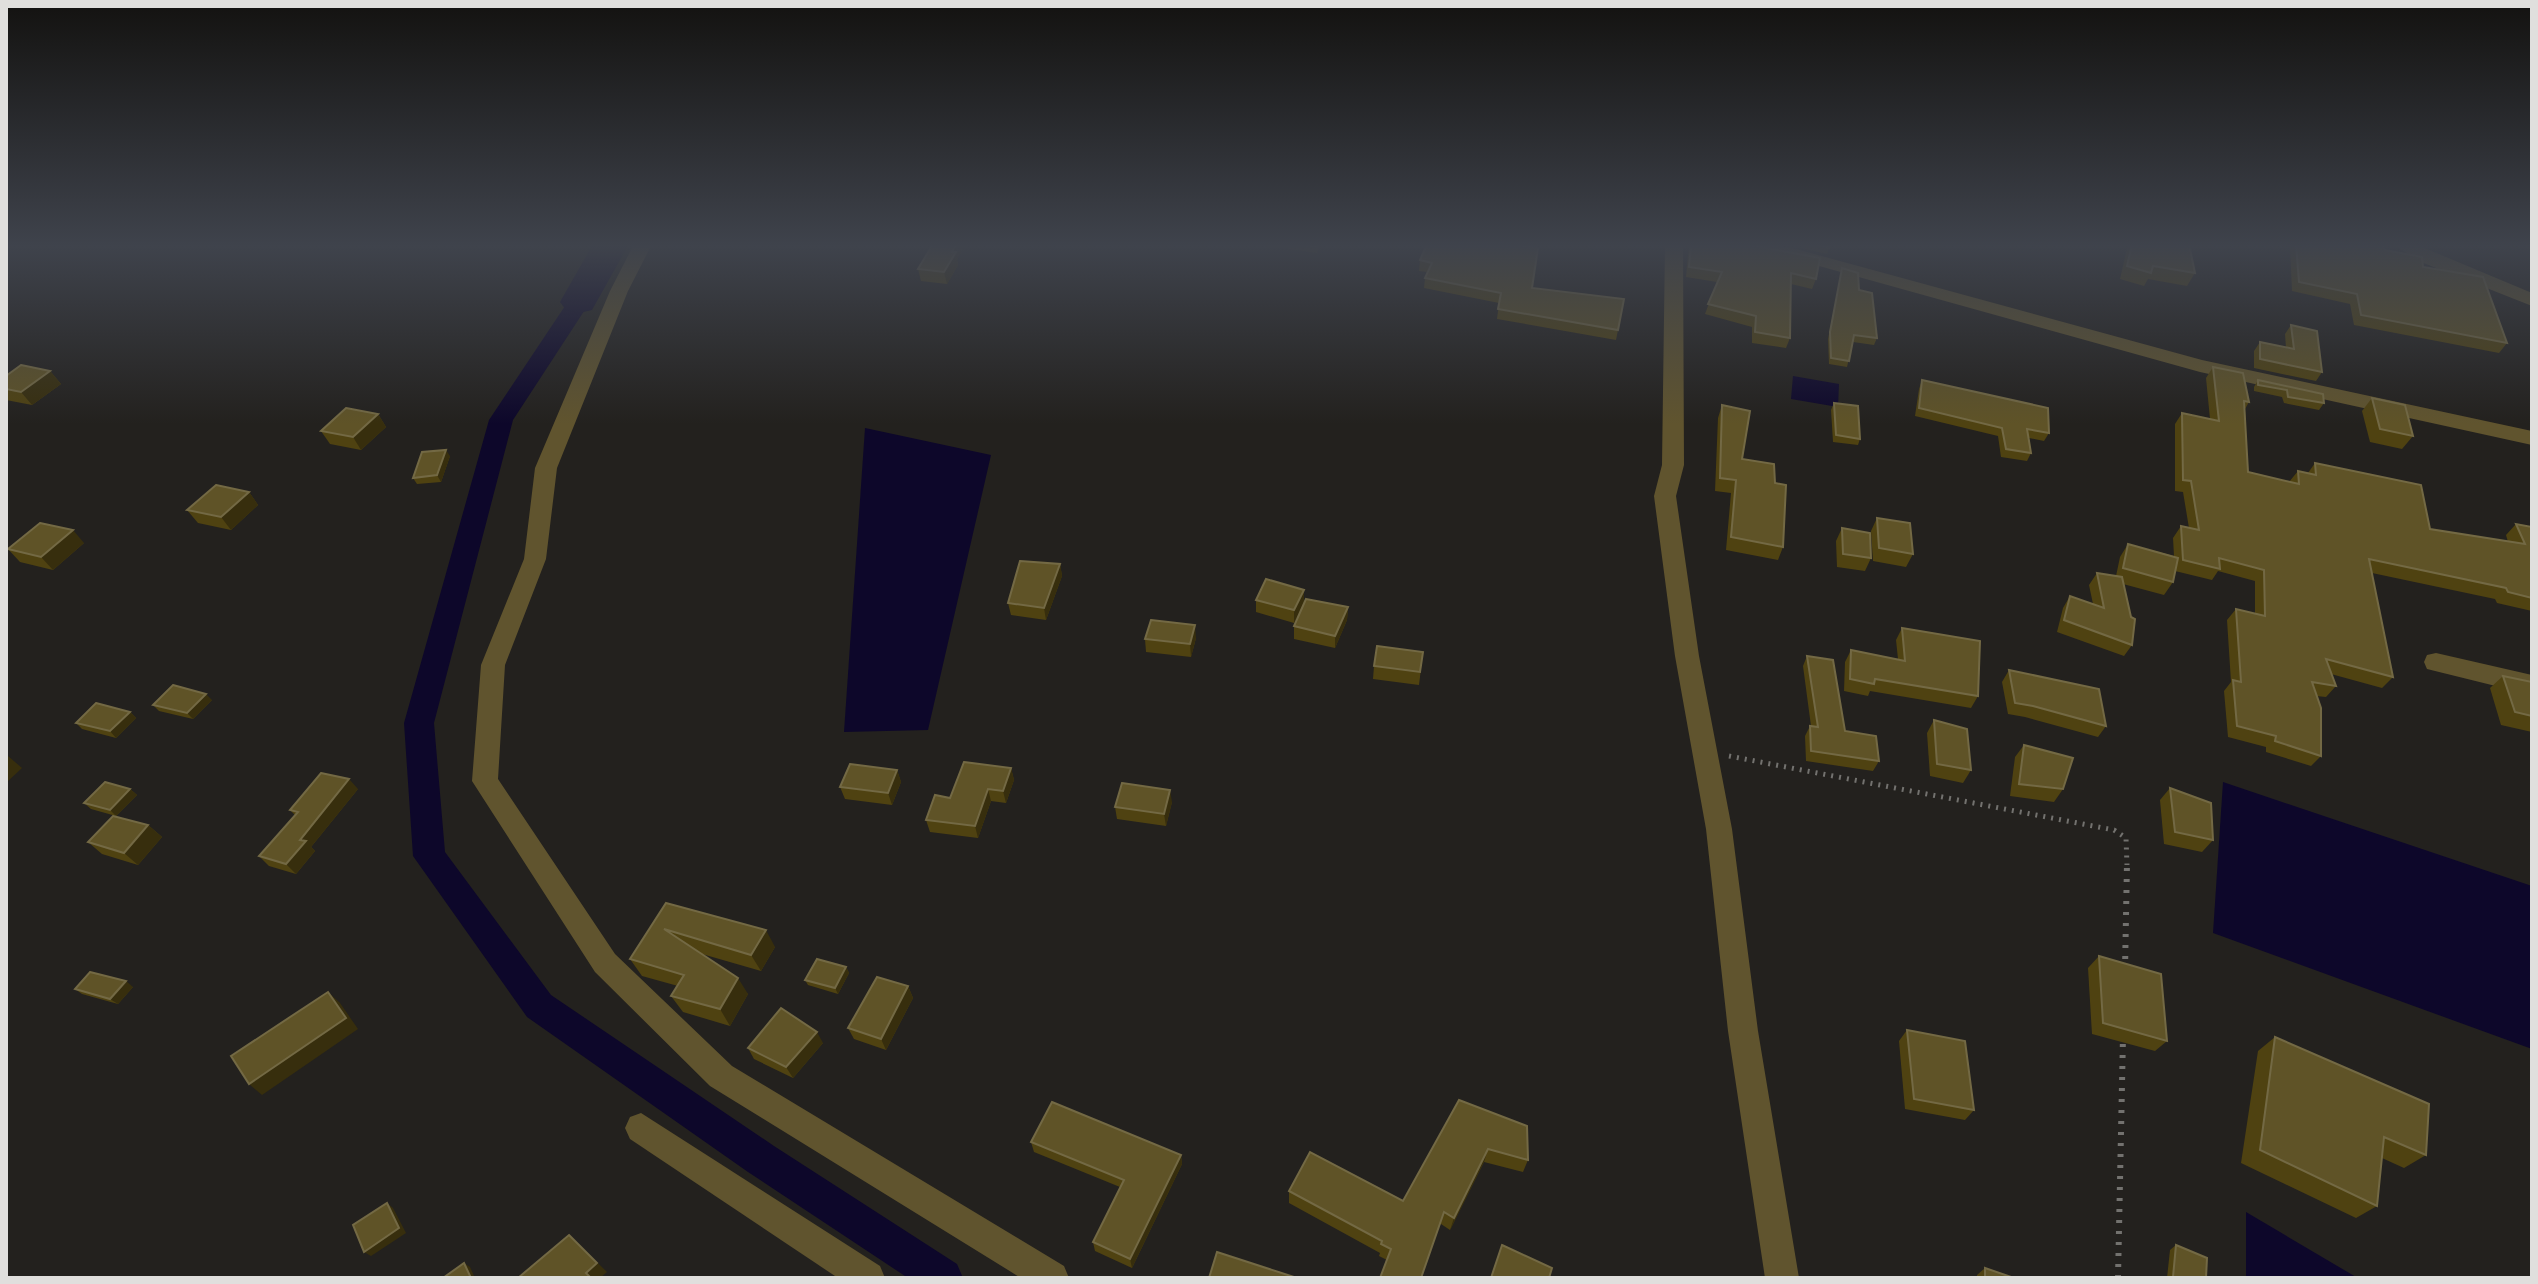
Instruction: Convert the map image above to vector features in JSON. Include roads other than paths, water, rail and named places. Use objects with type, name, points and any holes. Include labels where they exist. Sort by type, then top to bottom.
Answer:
[{"type":"street","points":[[614,304],[546,468],[535,559],[493,665],[485,781],[605,963],[721,1076],[1052,1278]]},
{"type":"street","points":[[1674,304],[1673,465],[1665,496],[1687,656],[1719,829],[1743,1031],[1782,1278]]},
{"type":"street","points":[[1976,304],[2200,366],[2532,438]]},
{"type":"street","points":[[2436,662],[2532,685]]},
{"type":"street","points":[[641,1128],[868,1278]]},
{"type":"waterway","points":[[578,304],[501,420],[419,723],[429,856],[539,1006],[761,1159],[943,1278]]}]
